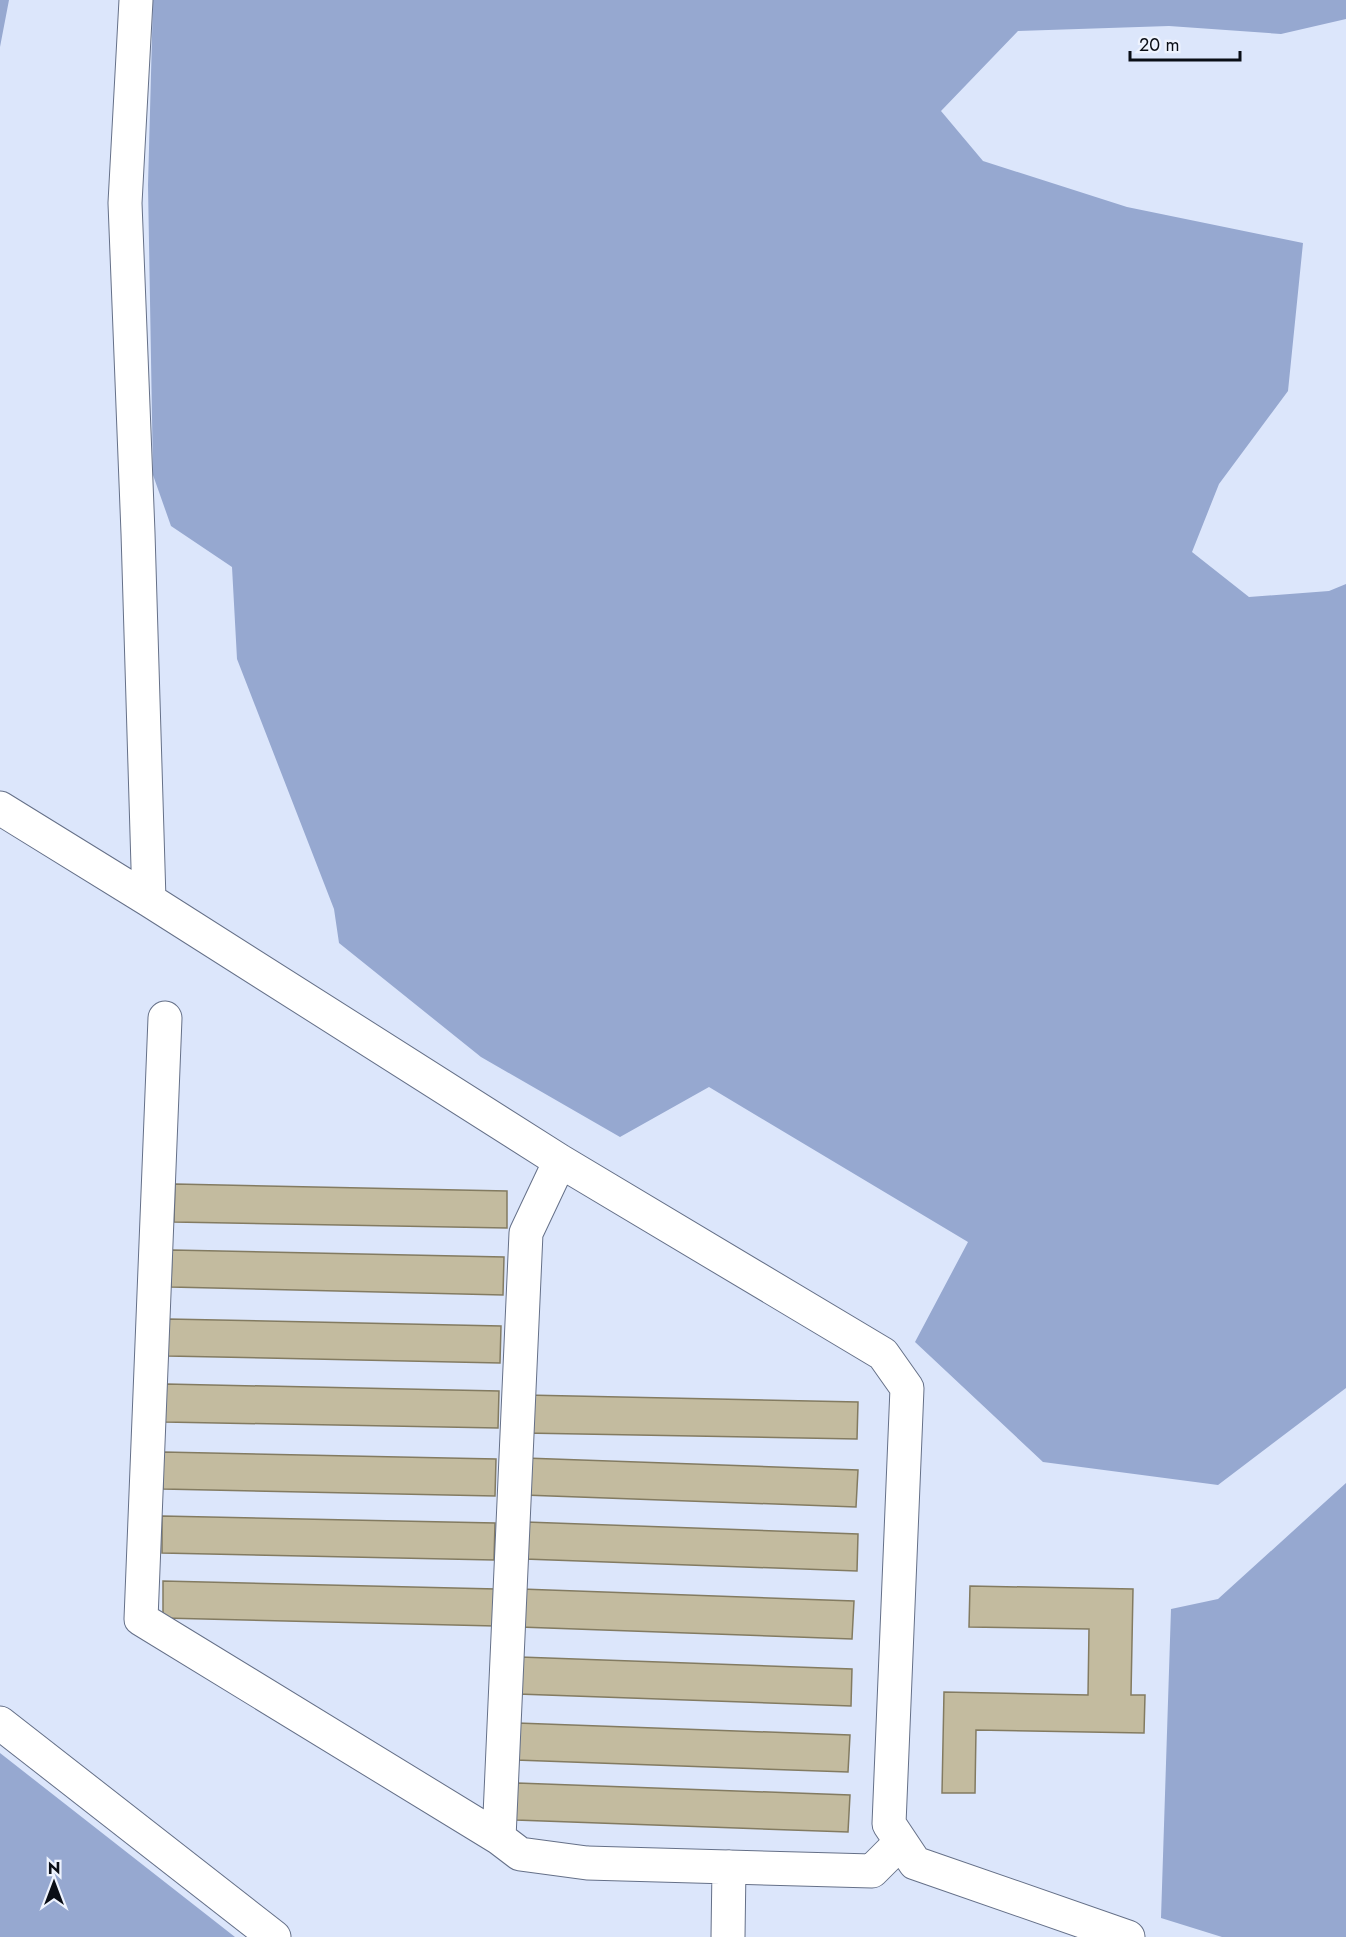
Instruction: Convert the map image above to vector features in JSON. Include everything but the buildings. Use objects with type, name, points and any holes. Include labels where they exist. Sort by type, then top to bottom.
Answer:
[{"type":"street","points":[[136,0],[124,203],[139,545],[149,900]]},
{"type":"street","points":[[0,808],[560,1161],[883,1354],[907,1388],[889,1824],[915,1863],[1128,1937]]},
{"type":"street","points":[[165,1018],[141,1619],[499,1838],[520,1854],[576,1861],[872,1871],[901,1842]]},
{"type":"street","points":[[499,1838],[526,1233],[560,1161]]},
{"type":"street","points":[[0,1723],[274,1937]]},
{"type":"street","points":[[728,1937],[729,1867]]},
{"type":"shaded area","points":[[0,0],[9,0],[0,47]]},
{"type":"shaded area","points":[[153,0],[1346,0],[1346,19],[1281,34],[1169,26],[1018,31],[941,111],[983,161],[1127,207],[1303,243],[1288,391],[1219,484],[1192,552],[1249,597],[1329,591],[1346,584],[1346,1388],[1218,1485],[1043,1462],[915,1342],[968,1242],[709,1087],[620,1137],[481,1057],[339,943],[334,909],[237,659],[232,567],[171,526],[153,475],[148,185]]},
{"type":"shaded area","points":[[1346,1483],[1346,1937],[1222,1937],[1161,1918],[1171,1609],[1218,1599]]},
{"type":"shaded area","points":[[0,1753],[235,1937],[0,1937]]}]
